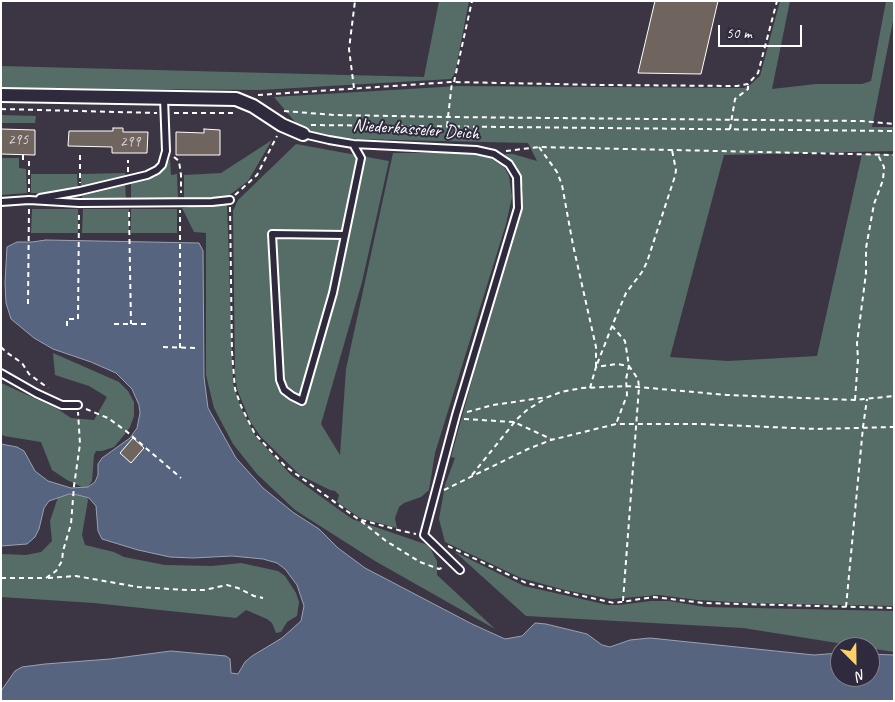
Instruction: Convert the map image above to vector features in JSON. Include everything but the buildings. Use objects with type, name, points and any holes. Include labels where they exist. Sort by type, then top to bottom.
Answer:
[{"type":"street","name":"Niederkasseler Deich","points":[[1,95],[236,99],[263,112],[282,126],[307,129]]},
{"type":"lane","points":[[1,202],[29,200],[80,191],[147,175],[156,170],[162,165],[166,150],[164,98]]},
{"type":"lane","name":"Niederkasseler Deich","points":[[307,129],[329,140],[353,144],[476,150],[494,154],[509,164],[517,177],[518,208],[456,414],[424,535]]},
{"type":"lane","points":[[345,234],[272,234],[280,380],[284,390],[302,400],[332,292],[345,234],[360,158],[353,144]]},
{"type":"lane","points":[[29,200],[79,204],[212,202],[230,200]]},
{"type":"lane","points":[[1,373],[62,404],[78,405]]},
{"type":"lane","points":[[424,535],[458,568]]},
{"type":"path","points":[[354,88],[349,49],[355,1]]},
{"type":"path","points":[[447,126],[453,82],[472,1]]},
{"type":"path","points":[[730,129],[735,99],[748,89],[748,84],[758,73],[777,1]]},
{"type":"path","points":[[236,99],[271,94],[453,82],[737,86],[748,84]]},
{"type":"path","points":[[1,110],[244,113]]},
{"type":"path","points":[[263,112],[284,111],[334,115],[449,118],[733,119],[862,121],[894,124]]},
{"type":"path","points":[[282,126],[257,175],[230,200],[232,352],[235,389],[241,406],[255,434],[285,466],[386,541],[420,562],[439,569],[447,566],[458,568]]},
{"type":"path","points":[[307,129],[447,126],[894,131]]},
{"type":"path","points":[[494,154],[512,149],[539,147],[894,155]]},
{"type":"path","points":[[539,147],[557,172],[562,185],[573,245],[596,347],[596,367]]},
{"type":"path","points":[[166,150],[179,161],[181,198]]},
{"type":"path","points":[[590,388],[596,367],[626,293],[647,262],[675,176],[676,170],[672,150]]},
{"type":"path","points":[[855,400],[858,359],[857,343],[866,273],[866,248],[874,204],[883,180],[884,167],[878,154]]},
{"type":"path","points":[[23,155],[23,161]]},
{"type":"path","points":[[80,155],[80,188]]},
{"type":"path","points":[[128,160],[128,171]]},
{"type":"path","points":[[29,161],[29,192]]},
{"type":"path","points":[[129,207],[131,324]]},
{"type":"path","points":[[180,207],[180,348]]},
{"type":"path","points":[[28,304],[29,209]]},
{"type":"path","points":[[67,326],[67,319],[78,319],[79,209]]},
{"type":"path","points":[[114,324],[147,324]]},
{"type":"path","points":[[612,326],[626,341],[629,366],[626,379],[627,394],[616,424]]},
{"type":"path","points":[[1,347],[22,363],[29,374],[52,391]]},
{"type":"path","points":[[163,347],[195,348]]},
{"type":"path","points":[[596,367],[617,364],[629,366],[638,379],[639,387],[623,601]]},
{"type":"path","points":[[456,414],[561,392],[627,386],[708,394],[855,400],[894,396]]},
{"type":"path","points":[[471,476],[514,422],[527,410],[548,396]]},
{"type":"path","points":[[846,607],[867,399]]},
{"type":"path","points":[[46,578],[56,572],[62,561],[71,524],[80,444],[78,405],[108,418],[141,442],[181,478]]},
{"type":"path","points":[[456,414],[462,419],[514,422],[551,440]]},
{"type":"path","points":[[436,494],[551,440],[616,424],[700,424],[816,429],[894,427]]},
{"type":"path","points":[[358,519],[424,535]]},
{"type":"path","points":[[445,545],[526,583],[605,601],[654,597],[703,603],[894,608]]},
{"type":"path","points":[[1,578],[76,576],[138,587],[187,590],[204,590],[227,586],[238,588],[263,598]]},
{"type":"green space","points":[[439,1],[469,1],[455,73],[451,79],[260,90],[1,88],[1,66],[424,77]]},
{"type":"green space","points":[[780,1],[790,1],[772,89],[816,84],[862,84],[871,81],[886,1],[894,1],[894,16],[872,127],[894,127],[894,151],[724,155],[670,357],[728,361],[817,356],[862,154],[894,154],[894,606],[750,603],[698,600],[659,595],[611,599],[565,590],[521,578],[445,542],[439,519],[445,485],[455,458],[451,457],[520,219],[523,189],[516,167],[505,154],[513,154],[537,161],[528,143],[357,139],[331,136],[301,129],[274,97],[459,86],[744,88],[760,76]]},
{"type":"green space","points":[[1,115],[36,116],[35,123],[1,123]]},
{"type":"green space","points":[[272,140],[248,181],[227,197],[184,200],[184,175],[221,173]]},
{"type":"green space","points":[[296,144],[389,161],[362,282],[321,424],[340,455],[346,369],[393,153],[465,153],[490,158],[504,167],[509,176],[512,197],[506,224],[435,453],[429,490],[421,497],[404,503],[399,507],[395,518],[397,528],[360,518],[337,502],[339,495],[335,491],[300,475],[261,437],[250,421],[237,389],[235,372],[233,211],[238,200]]},
{"type":"green space","points":[[1,158],[19,158],[19,168],[26,169],[27,193],[1,195]]},
{"type":"green space","points":[[170,159],[171,175],[177,174],[178,199],[131,199],[131,183],[163,171]]},
{"type":"green space","points":[[125,173],[125,178],[81,189],[81,174]]},
{"type":"green space","points":[[31,174],[77,174],[78,189],[56,193],[31,193]]},
{"type":"green space","points":[[125,183],[126,199],[82,199],[82,194]]},
{"type":"green space","points":[[227,203],[233,383],[240,406],[256,437],[291,475],[352,519],[425,544],[430,548],[437,561],[437,575],[495,629],[375,561],[295,510],[257,474],[233,444],[214,408],[206,375],[206,233],[194,232],[182,208]]},
{"type":"green space","points":[[32,209],[78,209],[78,233],[31,233]]},
{"type":"green space","points":[[83,209],[129,209],[129,233],[82,233]]},
{"type":"green space","points":[[131,209],[177,209],[177,233],[131,233]]},
{"type":"green space","points":[[53,353],[119,382],[128,391],[134,402],[134,416],[130,427],[114,447],[96,451],[92,481],[88,487],[84,488],[52,470],[41,442],[1,434],[1,383],[56,408],[71,418],[94,420],[107,397],[89,386],[55,375]]},
{"type":"green space","points":[[70,494],[79,495],[88,500],[82,535],[85,545],[114,552],[124,557],[165,565],[212,566],[241,563],[278,571],[285,576],[296,593],[299,602],[297,616],[287,622],[281,632],[276,633],[272,623],[267,619],[246,610],[236,618],[94,603],[1,597],[1,554],[26,555],[41,552],[52,541],[50,521],[58,497]]},
{"type":"green space","points":[[455,552],[524,586],[608,605],[669,601],[705,607],[894,611],[894,652],[880,650],[880,637],[830,637],[830,642],[743,628],[526,616]]},
{"type":"water","points":[[46,240],[199,243],[203,251],[204,377],[208,408],[236,458],[263,488],[294,513],[319,529],[338,548],[365,568],[472,624],[505,639],[522,636],[535,623],[587,634],[602,645],[610,647],[630,640],[650,638],[814,655],[830,654],[830,687],[880,687],[880,654],[894,655],[894,701],[1,701],[1,691],[15,671],[22,667],[45,664],[110,659],[171,651],[226,656],[230,659],[231,673],[238,674],[245,662],[252,656],[282,638],[301,621],[304,606],[297,585],[285,569],[277,563],[263,559],[232,556],[170,557],[102,539],[98,531],[96,506],[89,498],[78,495],[69,494],[49,501],[44,508],[35,537],[27,544],[1,546],[1,444],[17,447],[24,451],[35,471],[48,481],[71,488],[88,487],[95,482],[98,475],[98,464],[102,458],[130,438],[137,428],[140,413],[139,405],[132,389],[116,373],[53,349],[34,338],[11,319],[6,303],[7,247],[17,242]]}]
